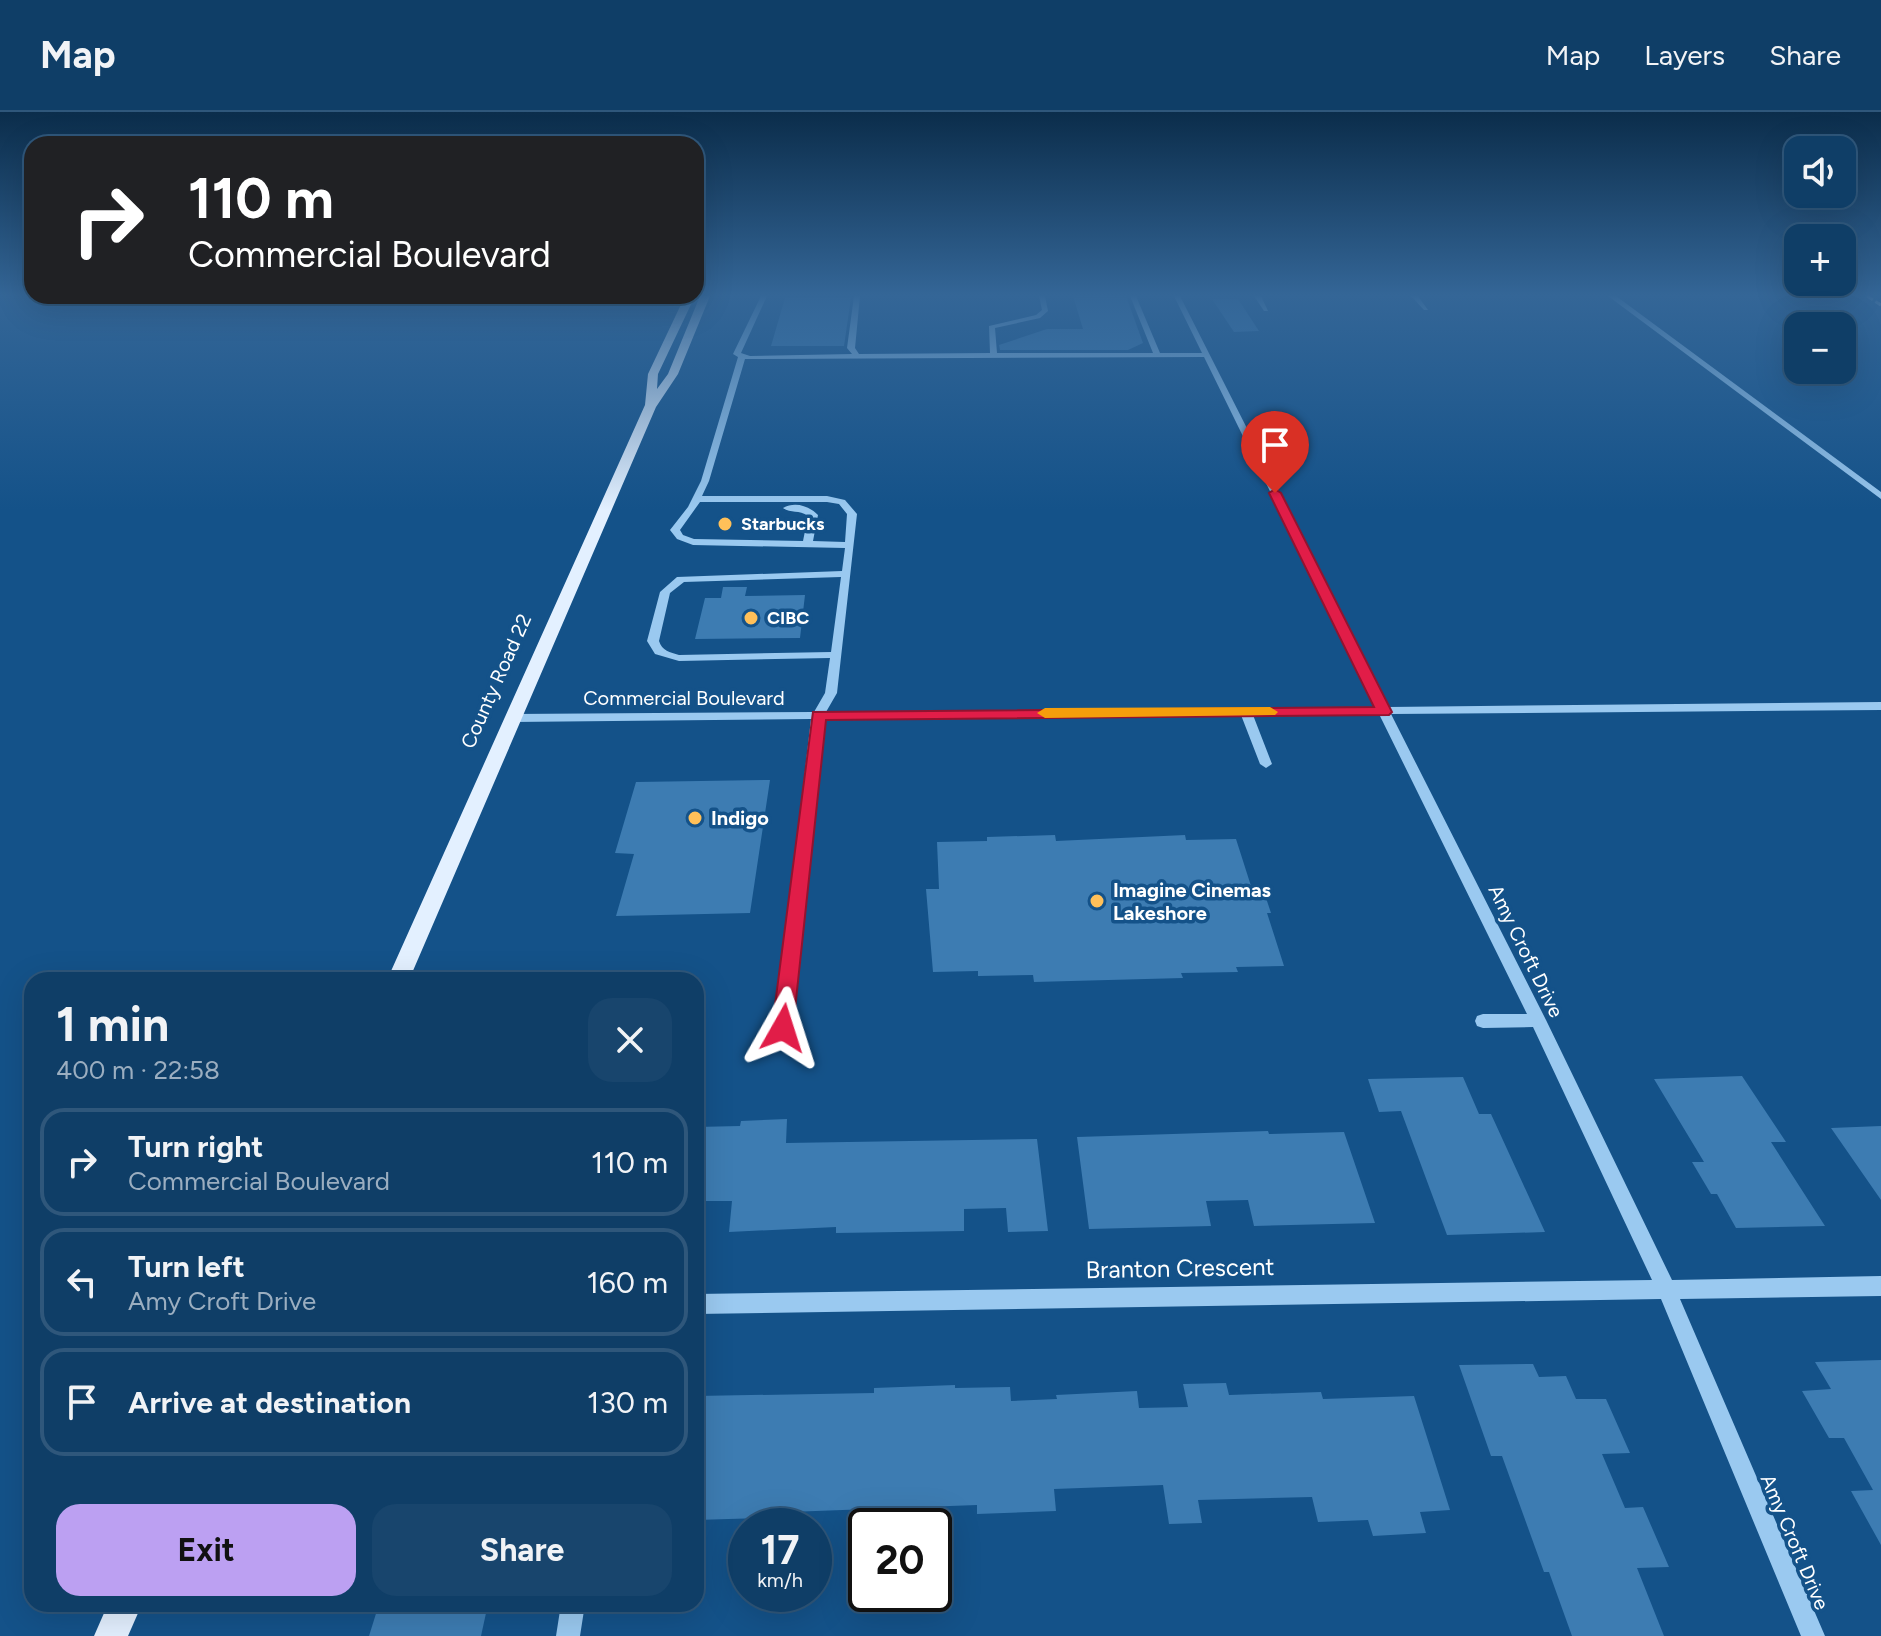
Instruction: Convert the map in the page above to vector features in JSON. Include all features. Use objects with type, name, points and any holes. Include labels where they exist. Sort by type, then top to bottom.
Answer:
[{"type":"main road","name":"County Road 22","points":[[650,407],[656,367]]},
{"type":"main road","name":"County Road 22","points":[[402,972],[650,407],[676,367]]},
{"type":"main road","points":[[111,1636],[122,1612]]},
{"type":"street","points":[[739,367],[705,481],[675,530],[680,537],[693,542],[850,545]]},
{"type":"street","name":"Amy Croft Drive","points":[[1213,367],[1538,1020],[1666,1288],[1813,1636]]},
{"type":"street","points":[[1707,367],[1881,496]]},
{"type":"street","points":[[694,503],[827,499],[842,502],[852,514],[831,693],[818,715],[783,1028]]},
{"type":"street","points":[[694,503],[804,508],[813,515],[808,543]]},
{"type":"street","points":[[836,655],[679,658],[664,654],[655,648],[653,641],[665,592],[681,579],[846,574]]},
{"type":"street","name":"Commercial Boulevard","points":[[513,718],[1881,706]]},
{"type":"street","points":[[1246,712],[1266,764]]},
{"type":"street","points":[[1483,1021],[1538,1020]]},
{"type":"street","name":"Branton Crescent","points":[[704,1304],[1881,1286]]},
{"type":"street","points":[[568,1636],[572,1612]]},
{"type":"building","name":"CIBC","points":[[723,587],[747,587],[745,596],[805,595],[800,638],[695,639],[705,598],[721,598]]},
{"type":"building","name":"Indigo","points":[[770,780],[750,913],[616,916],[634,854],[615,853],[636,782]]},
{"type":"building","name":"Imagine Cinemas Lakeshore","points":[[1055,835],[1056,841],[1185,835],[1186,840],[1236,839],[1251,886],[1262,886],[1284,966],[1236,967],[1238,972],[1181,973],[1183,978],[1034,982],[1033,975],[978,976],[978,971],[933,972],[926,889],[939,889],[937,842]]},
{"type":"building","points":[[1742,1076],[1786,1142],[1771,1142],[1825,1226],[1736,1228],[1717,1194],[1711,1194],[1692,1162],[1704,1162],[1654,1079]]},
{"type":"building","points":[[1463,1077],[1479,1114],[1491,1114],[1545,1232],[1447,1235],[1401,1111],[1379,1112],[1368,1079]]},
{"type":"building","points":[[787,1119],[786,1143],[1037,1139],[1048,1231],[1008,1232],[1006,1208],[964,1209],[964,1231],[836,1233],[836,1227],[729,1232],[732,1201],[704,1201],[704,1127],[740,1126],[741,1121]]},
{"type":"building","points":[[1881,1126],[1881,1200],[1831,1128]]},
{"type":"building","points":[[1268,1131],[1269,1134],[1344,1132],[1375,1223],[1254,1226],[1248,1200],[1206,1201],[1211,1226],[1089,1229],[1077,1137]]},
{"type":"building","points":[[1881,1360],[1881,1545],[1851,1491],[1873,1490],[1844,1438],[1829,1438],[1802,1391],[1831,1389],[1815,1362]]},
{"type":"building","points":[[1533,1364],[1539,1377],[1566,1376],[1576,1399],[1606,1399],[1630,1453],[1602,1454],[1625,1508],[1643,1507],[1669,1567],[1637,1568],[1664,1636],[1572,1636],[1549,1572],[1544,1572],[1502,1456],[1491,1456],[1459,1365]]},
{"type":"building","points":[[1226,1383],[1229,1395],[1321,1392],[1323,1399],[1414,1396],[1450,1510],[1420,1512],[1426,1533],[1373,1536],[1368,1520],[1318,1522],[1312,1497],[1198,1500],[1202,1523],[1169,1524],[1163,1485],[1054,1489],[1056,1511],[977,1514],[977,1505],[832,1510],[728,1508],[728,1519],[704,1520],[704,1396],[874,1393],[874,1388],[955,1385],[955,1388],[1010,1387],[1011,1401],[1057,1399],[1056,1395],[1137,1391],[1139,1408],[1188,1407],[1183,1384]]},
{"type":"building","points":[[376,1612],[486,1612],[481,1636],[369,1636]]},
{"type":"slow traffic","points":[[1045,713],[1270,712]]},
{"type":"place","name":"Starbucks","points":[[725,524]]},
{"type":"place","name":"CIBC","points":[[751,618]]},
{"type":"place","name":"Indigo","points":[[695,818]]},
{"type":"place","name":"Imagine Cinemas Lakeshore","points":[[1097,901]]},
{"type":"route","points":[[783,1028],[818,715],[1384,712],[1275,493]]}]
